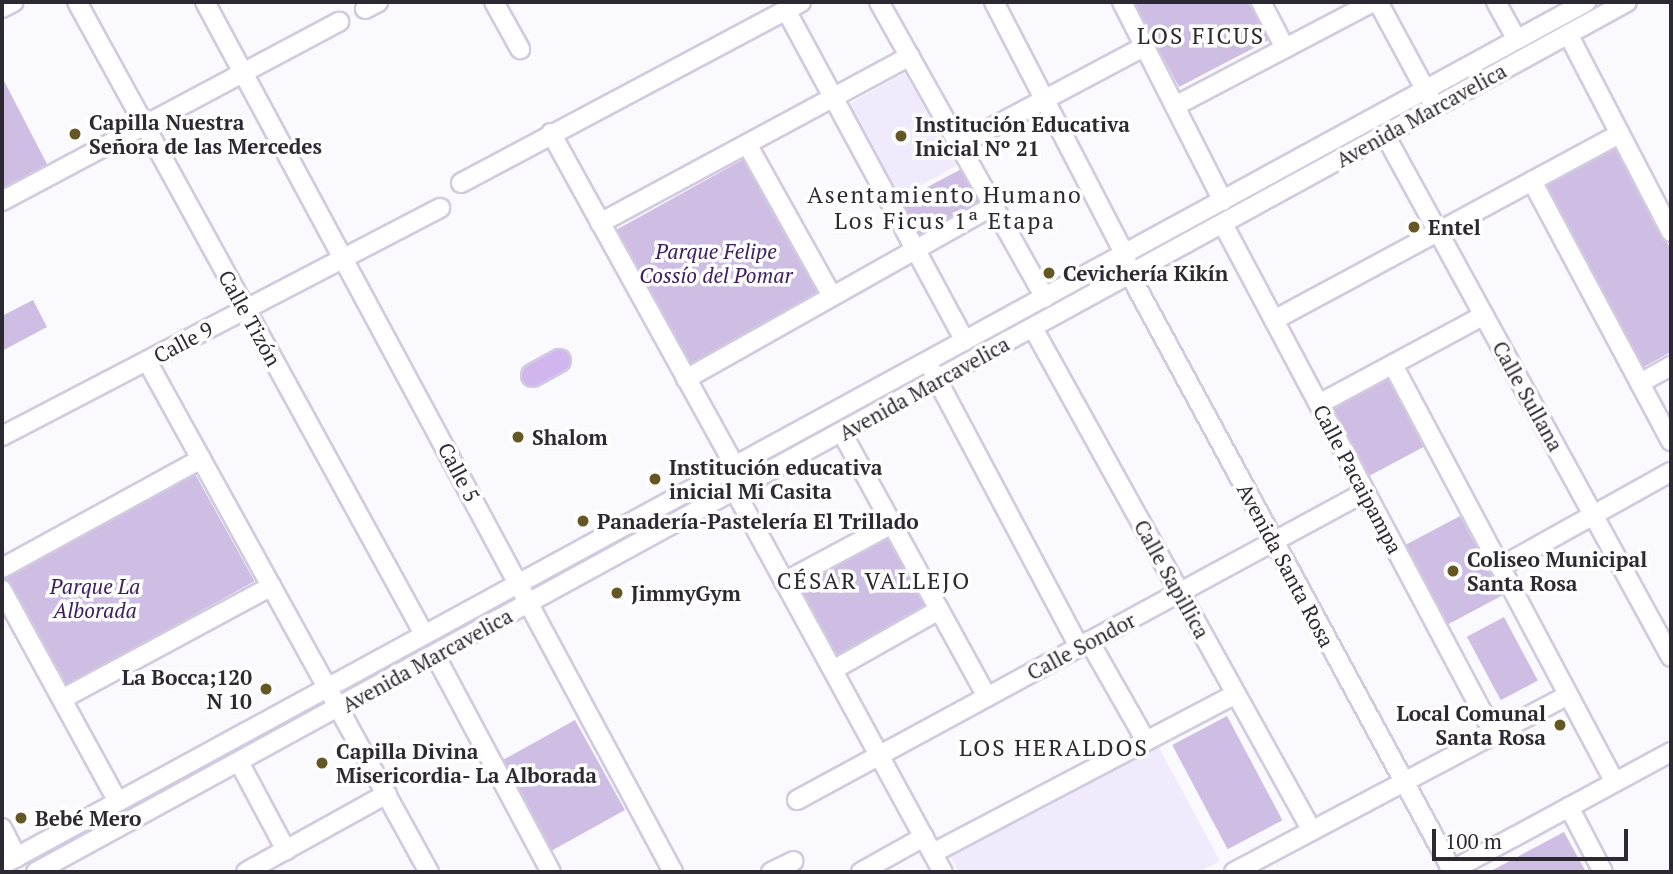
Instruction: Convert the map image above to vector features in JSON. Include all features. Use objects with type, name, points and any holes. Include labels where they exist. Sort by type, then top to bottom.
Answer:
[{"type":"main road","points":[[531,375],[559,360]]},
{"type":"street","points":[[2,8],[14,2]]},
{"type":"street","name":"Calle Tizón","points":[[77,2],[424,634]]},
{"type":"street","name":"Calle 5","points":[[205,2],[673,872]]},
{"type":"street","points":[[494,2],[520,49]]},
{"type":"street","points":[[880,2],[1045,298]]},
{"type":"street","name":"Avenida Santa Rosa","points":[[993,2],[1125,255],[1130,275],[1451,872]]},
{"type":"street","points":[[1122,2],[1223,201]]},
{"type":"street","points":[[1261,2],[1285,48]]},
{"type":"street","points":[[1175,106],[1375,2],[1436,107]]},
{"type":"street","points":[[1496,2],[1517,40]]},
{"type":"street","name":"Avenida Marcavelica","points":[[9,861],[1586,2]]},
{"type":"street","name":"Avenida Marcavelica","points":[[36,872],[1627,2]]},
{"type":"street","points":[[461,183],[793,6],[832,97],[965,341]]},
{"type":"street","points":[[2,201],[339,22]]},
{"type":"street","points":[[1568,34],[1671,232]]},
{"type":"street","points":[[959,145],[1145,46]]},
{"type":"street","points":[[600,223],[910,56]]},
{"type":"street","points":[[551,133],[735,466],[735,491],[943,872]]},
{"type":"street","points":[[1274,320],[1619,134]]},
{"type":"street","name":"Calle Sullana","points":[[1385,135],[1671,657]]},
{"type":"street","points":[[747,144],[832,296]]},
{"type":"street","points":[[1532,181],[1671,441]]},
{"type":"street","points":[[686,379],[993,206]]},
{"type":"street","name":"Calle 9","points":[[2,436],[440,208]]},
{"type":"street","name":"Calle Pacaipampa","points":[[1223,224],[1494,734]]},
{"type":"street","points":[[1319,404],[1484,315]]},
{"type":"street","name":"Calle Sapillica","points":[[1033,328],[1311,831]]},
{"type":"street","points":[[147,360],[429,872]]},
{"type":"street","points":[[928,362],[1084,644],[1146,741]]},
{"type":"street","points":[[1393,365],[1615,782]]},
{"type":"street","points":[[1640,383],[1671,366]]},
{"type":"street","points":[[842,433],[987,697]]},
{"type":"street","points":[[2,568],[201,459]]},
{"type":"street","points":[[1500,567],[1671,472]]},
{"type":"street","name":"Calle Sondor","points":[[797,800],[1366,492]]},
{"type":"street","points":[[784,582],[892,524]]},
{"type":"street","points":[[62,699],[271,586]]},
{"type":"street","points":[[2,590],[117,800]]},
{"type":"street","points":[[833,670],[939,610]]},
{"type":"street","points":[[435,655],[551,872]]},
{"type":"street","points":[[861,872],[928,845],[1146,741],[1236,694]]},
{"type":"street","points":[[1234,872],[1568,695]]},
{"type":"street","points":[[1451,872],[1671,752]]},
{"type":"street","points":[[239,762],[286,850]]},
{"type":"street","points":[[152,782],[163,803]]},
{"type":"street","points":[[246,872],[387,794]]},
{"type":"street","points":[[1569,807],[1603,872]]},
{"type":"street","points":[[2,828],[9,861]]},
{"type":"street","points":[[771,872],[794,861]]},
{"type":"shaded area","name":"Institución Educativa Inicial Nº 21","points":[[905,73],[956,166],[895,200],[844,107]]},
{"type":"shaded area","points":[[1157,744],[1220,861],[1199,872],[959,872],[949,855]]},
{"type":"green space","points":[[1133,2],[1248,2],[1269,40],[1179,87]]},
{"type":"green space","points":[[2,77],[48,166],[2,191]]},
{"type":"green space","points":[[1612,140],[1671,250],[1671,352],[1640,369],[1537,181]]},
{"type":"green space","name":"Parque Felipe Cossío del Pomar","points":[[744,159],[819,294],[688,366],[614,231]]},
{"type":"green space","points":[[965,167],[988,210],[913,250],[890,207]]},
{"type":"green space","points":[[33,300],[47,327],[2,351],[2,316]]},
{"type":"green space","points":[[1386,374],[1424,446],[1367,477],[1329,405]]},
{"type":"green space","name":"Parque La Alborada","points":[[194,472],[255,581],[65,687],[4,577]]},
{"type":"green space","name":"Coliseo Municipal Santa Rosa","points":[[1460,516],[1502,595],[1446,626],[1403,546]]},
{"type":"green space","points":[[889,529],[932,604],[839,658],[795,583]]},
{"type":"green space","points":[[1504,617],[1538,681],[1501,700],[1467,637]]},
{"type":"green space","points":[[1227,716],[1282,820],[1228,849],[1172,745]]},
{"type":"green space","points":[[575,720],[625,810],[551,851],[501,761]]},
{"type":"green space","points":[[1564,832],[1586,872],[1489,872]]},
{"type":"place","name":"Capilla Nuestra Señora de las Mercedes","points":[[75,134]]},
{"type":"place","name":"Institución Educativa Inicial Nº 21","points":[[901,136]]},
{"type":"place","name":"Entel","points":[[1414,227]]},
{"type":"place","name":"Cevichería Kikín","points":[[1049,273]]},
{"type":"place","name":"Shalom","points":[[518,437]]},
{"type":"place","name":"Institución educativa inicial Mi Casita","points":[[655,479]]},
{"type":"place","name":"Panadería-Pastelería El Trillado","points":[[583,521]]},
{"type":"place","name":"Coliseo Municipal Santa Rosa","points":[[1453,571]]},
{"type":"place","name":"JimmyGym","points":[[617,593]]},
{"type":"place","name":"La Bocca;120 N 10","points":[[266,689]]},
{"type":"place","name":"Local Comunal Santa Rosa","points":[[1560,725]]},
{"type":"place","name":"Capilla Divina Misericordia- La Alborada","points":[[322,763]]},
{"type":"place","name":"Bebé Mero","points":[[21,818]]},
{"type":"district","name":"LOS FICUS","points":[[1201,36]]},
{"type":"district","name":"Asentamiento Humano Los Ficus 1ª Etapa","points":[[945,208]]},
{"type":"district","name":"CÉSAR VALLEJO","points":[[874,581]]},
{"type":"district","name":"LOS HERALDOS","points":[[1054,748]]}]
